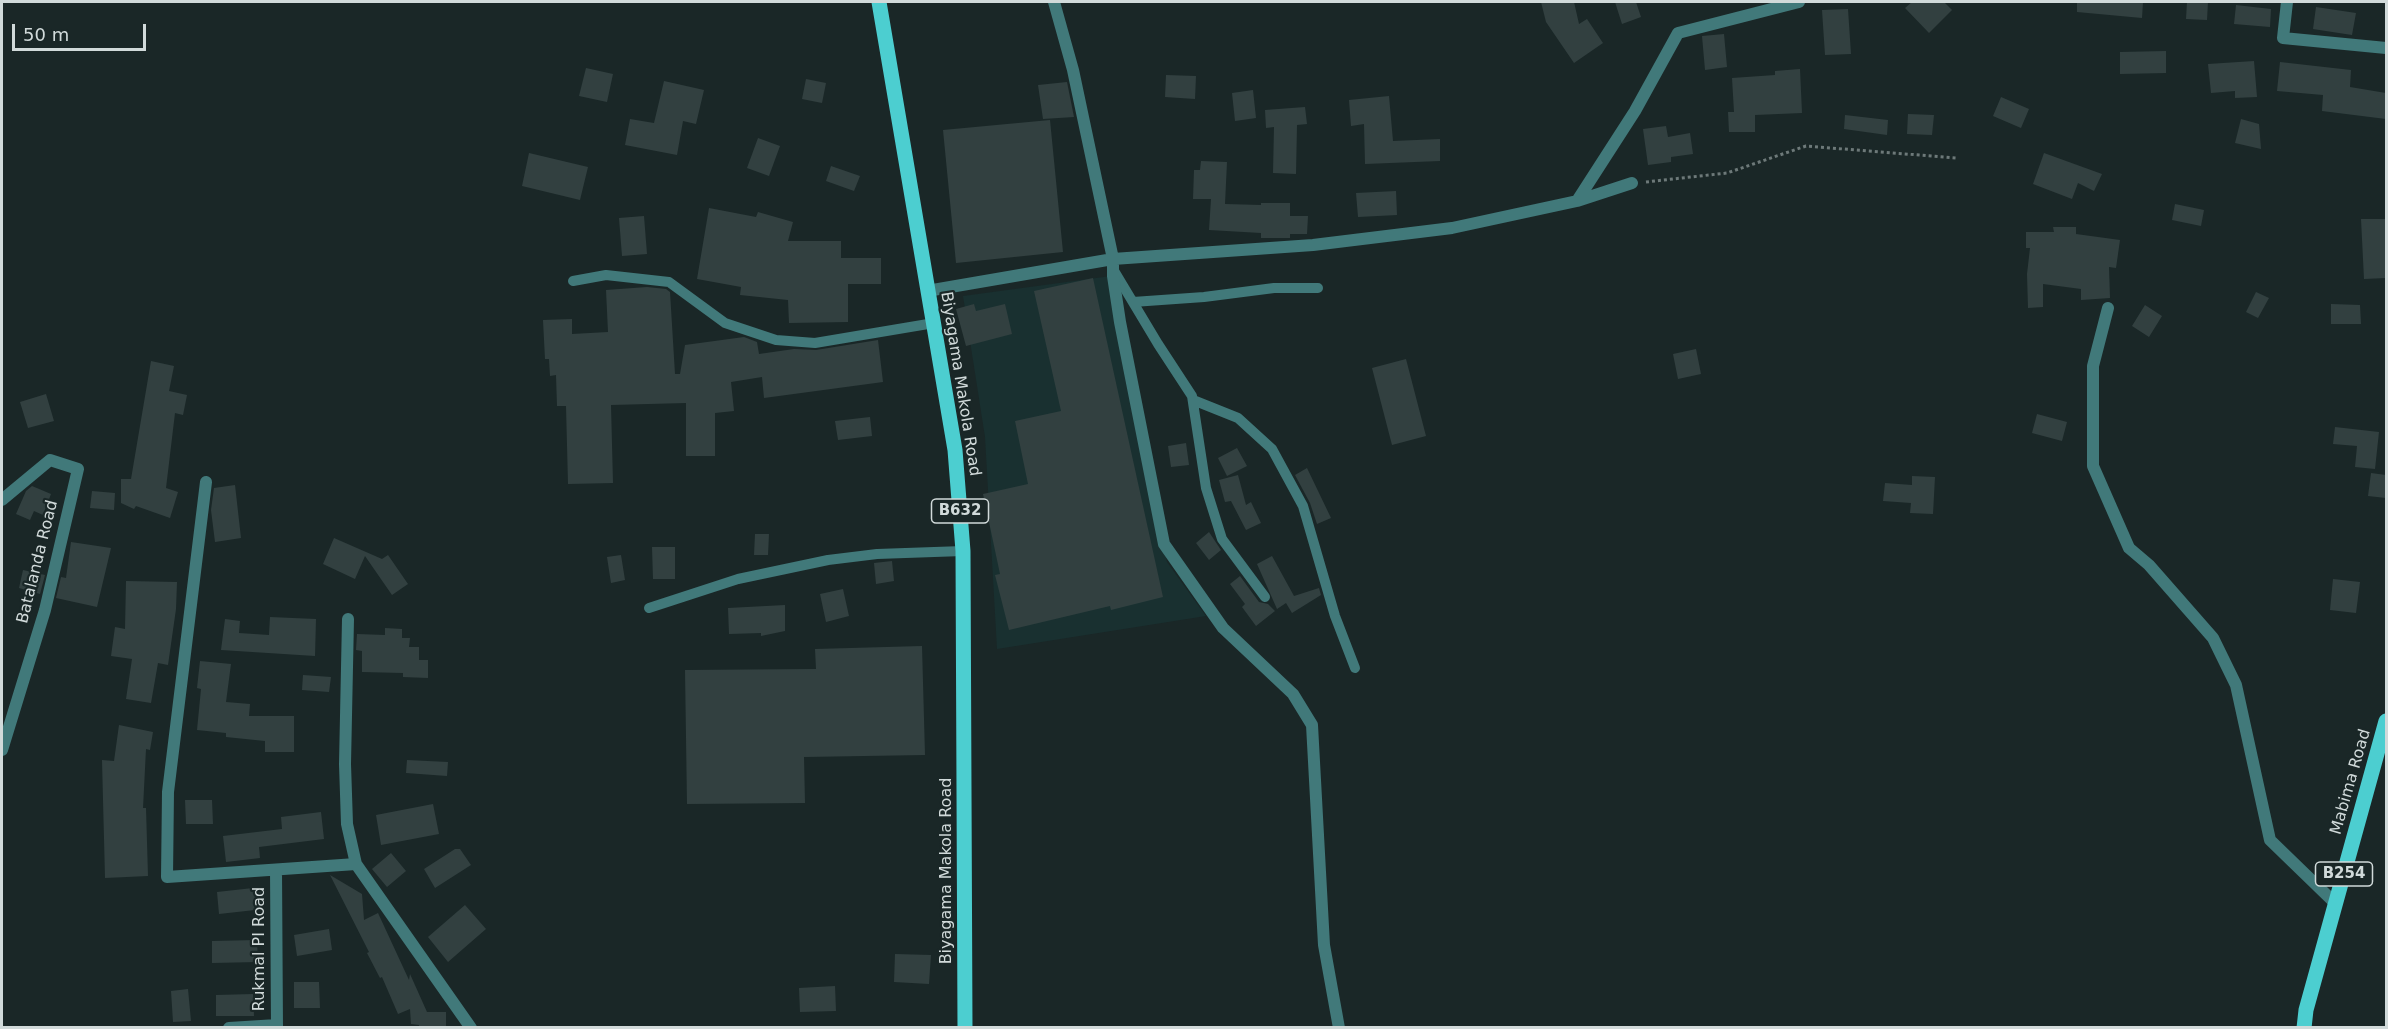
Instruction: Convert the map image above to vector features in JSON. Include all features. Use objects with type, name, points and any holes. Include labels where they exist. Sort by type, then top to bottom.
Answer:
[{"type":"main road","name":"Biyagama Makola Road","points":[[879,2],[955,450],[963,551],[965,1028]]},
{"type":"main road","name":"Mabima Road","points":[[2304,1028],[2306,1010],[2386,721]]},
{"type":"street","points":[[1054,2],[1073,70],[1113,264],[1120,322],[1164,544],[1223,628],[1293,694],[1312,726],[1324,945],[1340,1028]]},
{"type":"street","points":[[1578,201],[1635,111],[1678,33],[1800,2]]},
{"type":"street","points":[[2287,2],[2283,38],[2386,48]]},
{"type":"street","points":[[927,291],[1113,264],[1313,245],[1452,228],[1578,201],[1632,183]]},
{"type":"street","points":[[2108,308],[2093,366],[2093,465],[2129,548],[2149,565],[2213,638],[2236,685],[2270,840],[2336,904]]},
{"type":"street","name":"Batalanda Road","points":[[2,500],[50,460],[78,469],[45,610],[2,750]]},
{"type":"street","points":[[206,482],[168,792],[167,877],[356,864]]},
{"type":"street","points":[[348,619],[345,764],[347,824],[356,864],[471,1028]]},
{"type":"street","name":"Rukmal PI Road","points":[[276,870],[277,1026]]},
{"type":"street","points":[[229,1028],[277,1026]]},
{"type":"lane","points":[[1113,264],[1133,302],[1193,400],[1206,488],[1222,539],[1265,597]]},
{"type":"lane","points":[[573,281],[606,275],[669,282],[725,322],[776,340],[815,343],[934,323]]},
{"type":"lane","points":[[1133,302],[1204,297],[1274,288],[1318,288]]},
{"type":"lane","points":[[1193,400],[1238,418],[1272,449],[1303,506],[1335,616],[1355,668]]},
{"type":"lane","points":[[649,608],[738,579],[828,560],[877,554],[963,551]]},
{"type":"path","points":[[1632,183],[1727,173],[1806,146],[1956,158]]},
{"type":"shaded area","points":[[1111,276],[1167,562],[1206,616],[997,649],[985,437],[963,296]]},
{"type":"building","points":[[1541,2],[1574,2],[1579,24],[1587,19],[1603,43],[1574,63],[1546,22]]},
{"type":"building","points":[[1615,2],[1636,2],[1641,17],[1622,24]]},
{"type":"building","points":[[1912,2],[1944,2],[1952,10],[1929,33],[1905,8]]},
{"type":"building","points":[[2077,2],[2143,2],[2142,18],[2077,12]]},
{"type":"building","points":[[2187,2],[2208,2],[2207,20],[2186,19]]},
{"type":"building","points":[[2236,5],[2271,9],[2270,27],[2234,24]]},
{"type":"building","points":[[2316,7],[2356,13],[2352,35],[2313,29]]},
{"type":"building","points":[[1848,9],[1851,54],[1825,55],[1822,10]]},
{"type":"building","points":[[1724,34],[1727,67],[1705,70],[1702,36]]},
{"type":"building","points":[[2166,51],[2166,73],[2120,74],[2120,52]]},
{"type":"building","points":[[2254,61],[2257,97],[2235,98],[2235,91],[2211,93],[2208,64]]},
{"type":"building","points":[[2280,62],[2351,70],[2350,87],[2386,93],[2386,119],[2322,111],[2323,95],[2277,91]]},
{"type":"building","points":[[586,68],[613,74],[607,102],[579,96]]},
{"type":"building","points":[[1800,69],[1802,113],[1755,115],[1755,132],[1729,132],[1728,112],[1734,112],[1732,78],[1775,75],[1775,71]]},
{"type":"building","points":[[1166,75],[1196,76],[1195,99],[1165,97]]},
{"type":"building","points":[[806,79],[826,83],[822,103],[802,99]]},
{"type":"building","points":[[664,81],[704,90],[696,124],[683,121],[677,155],[625,145],[630,119],[654,123]]},
{"type":"building","points":[[1067,82],[1074,117],[1043,119],[1038,85]]},
{"type":"building","points":[[1253,90],[1256,118],[1235,121],[1232,93]]},
{"type":"building","points":[[1389,96],[1393,141],[1440,139],[1440,161],[1365,164],[1364,124],[1351,126],[1349,100]]},
{"type":"building","points":[[2001,97],[2029,109],[2021,128],[1993,116]]},
{"type":"building","points":[[1305,107],[1307,124],[1297,125],[1296,174],[1273,173],[1274,127],[1266,128],[1265,110]]},
{"type":"building","points":[[1908,114],[1934,115],[1932,135],[1907,134]]},
{"type":"building","points":[[1845,115],[1888,120],[1887,135],[1844,129]]},
{"type":"building","points":[[2241,119],[2259,124],[2261,149],[2235,143]]},
{"type":"building","points":[[1050,120],[1063,252],[956,263],[943,130]]},
{"type":"building","points":[[1666,126],[1668,137],[1690,133],[1693,154],[1671,157],[1671,162],[1648,165],[1643,129]]},
{"type":"building","points":[[758,138],[780,146],[769,176],[747,168]]},
{"type":"building","points":[[529,153],[588,167],[580,200],[522,186]]},
{"type":"building","points":[[2044,153],[2102,174],[2094,191],[2078,183],[2072,199],[2033,184]]},
{"type":"building","points":[[1201,161],[1227,162],[1225,204],[1290,203],[1290,216],[1308,216],[1307,234],[1290,234],[1290,238],[1261,238],[1261,233],[1209,230],[1211,199],[1193,199],[1194,170],[1200,170]]},
{"type":"building","points":[[831,166],[860,176],[854,191],[826,181]]},
{"type":"building","points":[[1396,191],[1397,215],[1358,217],[1356,193]]},
{"type":"building","points":[[2175,204],[2204,210],[2201,226],[2172,220]]},
{"type":"building","points":[[709,208],[756,217],[758,212],[793,222],[788,241],[841,241],[841,258],[881,258],[881,284],[848,284],[848,322],[789,323],[788,300],[740,295],[741,287],[697,279]]},
{"type":"building","points":[[644,216],[647,254],[622,256],[619,218]]},
{"type":"building","points":[[2361,219],[2386,219],[2386,278],[2364,279]]},
{"type":"building","points":[[2053,227],[2076,227],[2076,234],[2120,240],[2116,268],[2109,267],[2110,298],[2081,300],[2081,289],[2043,284],[2043,307],[2028,308],[2027,274],[2030,248],[2026,248],[2026,232],[2054,232]]},
{"type":"building","points":[[1093,278],[1163,597],[1111,610],[1110,606],[1009,630],[995,575],[1000,574],[983,494],[1028,484],[1015,421],[1061,411],[1034,291]]},
{"type":"building","points":[[647,287],[666,289],[670,292],[675,374],[680,374],[685,345],[744,337],[757,342],[759,354],[794,349],[816,350],[878,340],[883,382],[764,398],[762,377],[731,382],[734,411],[715,413],[715,456],[686,456],[686,403],[611,405],[613,483],[568,484],[566,406],[557,406],[556,375],[550,376],[549,359],[545,359],[543,320],[572,319],[572,334],[608,332],[606,290]]},
{"type":"building","points":[[2256,292],[2269,298],[2258,318],[2246,312]]},
{"type":"building","points":[[974,304],[976,311],[1005,304],[1012,334],[966,346],[956,309]]},
{"type":"building","points":[[2331,304],[2360,305],[2361,324],[2331,324]]},
{"type":"building","points":[[2145,305],[2162,316],[2149,337],[2132,326]]},
{"type":"building","points":[[1696,349],[1701,374],[1678,379],[1673,354]]},
{"type":"building","points":[[1406,359],[1426,436],[1392,445],[1372,368]]},
{"type":"building","points":[[151,361],[174,366],[169,391],[187,395],[183,415],[175,413],[166,488],[178,492],[170,518],[136,506],[134,509],[121,503],[121,479],[131,479]]},
{"type":"building","points":[[46,394],[54,421],[28,428],[20,402]]},
{"type":"building","points":[[2037,414],[2067,422],[2062,441],[2032,433]]},
{"type":"building","points":[[870,417],[872,436],[838,440],[835,421]]},
{"type":"building","points":[[2335,427],[2379,432],[2375,469],[2355,467],[2357,446],[2333,444]]},
{"type":"building","points":[[1186,443],[1189,465],[1171,467],[1168,446]]},
{"type":"building","points":[[1237,448],[1247,466],[1227,476],[1218,458]]},
{"type":"building","points":[[1307,468],[1331,518],[1317,524],[1310,503],[1295,475]]},
{"type":"building","points":[[2371,473],[2386,475],[2386,498],[2368,496]]},
{"type":"building","points":[[1238,475],[1246,505],[1251,502],[1261,523],[1246,530],[1231,501],[1225,502],[1219,480]]},
{"type":"building","points":[[1912,476],[1935,477],[1933,514],[1910,513],[1911,503],[1883,501],[1885,483],[1912,485]]},
{"type":"building","points":[[235,485],[241,538],[215,542],[211,510],[214,488]]},
{"type":"building","points":[[32,486],[51,494],[43,515],[34,511],[30,520],[16,514],[26,491]]},
{"type":"building","points":[[92,491],[115,493],[114,510],[90,508]]},
{"type":"building","points":[[1209,532],[1221,550],[1209,560],[1196,543]]},
{"type":"building","points":[[755,534],[769,534],[768,555],[754,555]]},
{"type":"building","points":[[334,538],[382,559],[388,555],[408,584],[392,595],[365,556],[355,579],[323,564]]},
{"type":"building","points":[[71,542],[111,548],[97,607],[56,598],[61,577],[66,578]]},
{"type":"building","points":[[652,547],[675,547],[675,579],[653,579]]},
{"type":"building","points":[[621,555],[625,580],[611,583],[607,557]]},
{"type":"building","points":[[1272,556],[1294,596],[1319,588],[1321,595],[1292,613],[1286,603],[1277,609],[1257,564]]},
{"type":"building","points":[[892,561],[894,581],[876,584],[874,563]]},
{"type":"building","points":[[23,570],[45,575],[40,594],[19,588]]},
{"type":"building","points":[[1240,576],[1259,602],[1268,604],[1275,611],[1256,626],[1242,607],[1245,604],[1230,584]]},
{"type":"building","points":[[2333,579],[2360,582],[2356,613],[2330,610]]},
{"type":"building","points":[[126,581],[177,582],[176,609],[168,665],[158,663],[151,703],[126,699],[132,659],[111,656],[115,627],[125,629]]},
{"type":"building","points":[[843,589],[849,616],[826,622],[820,594]]},
{"type":"building","points":[[785,605],[785,631],[761,636],[761,633],[729,634],[728,608]]},
{"type":"building","points":[[270,617],[316,619],[315,656],[221,650],[225,619],[240,621],[239,633],[269,635]]},
{"type":"building","points":[[385,628],[402,629],[402,638],[410,638],[409,647],[419,647],[419,660],[428,660],[428,678],[403,677],[403,673],[362,672],[362,651],[356,650],[357,634],[385,635]]},
{"type":"building","points":[[922,646],[925,755],[804,757],[805,803],[687,804],[685,670],[816,669],[815,649]]},
{"type":"building","points":[[200,661],[231,664],[226,702],[250,704],[249,716],[294,716],[294,752],[265,752],[265,741],[226,737],[226,733],[197,730],[201,689],[197,688]]},
{"type":"building","points":[[303,675],[331,677],[329,692],[302,690]]},
{"type":"building","points":[[119,725],[153,732],[150,750],[146,749],[143,808],[146,808],[148,876],[105,878],[102,760],[114,761]]},
{"type":"building","points":[[407,760],[448,762],[447,776],[406,773]]},
{"type":"building","points":[[185,800],[212,800],[213,824],[186,824]]},
{"type":"building","points":[[433,804],[439,834],[381,845],[376,815]]},
{"type":"building","points":[[321,812],[324,839],[259,847],[260,858],[226,862],[223,836],[282,829],[281,817]]},
{"type":"building","points":[[455,849],[460,849],[471,865],[435,888],[424,869]]},
{"type":"building","points":[[391,853],[406,871],[387,887],[372,869]]},
{"type":"building","points":[[330,875],[362,894],[364,920],[378,913],[409,980],[410,974],[427,1012],[446,1012],[446,1028],[419,1028],[419,1025],[411,1024],[410,1009],[398,1014],[382,977],[380,978],[367,953],[369,952]]},
{"type":"building","points":[[262,887],[264,909],[219,914],[217,892]]},
{"type":"building","points":[[465,905],[486,929],[448,962],[428,937]]},
{"type":"building","points":[[329,929],[332,950],[297,956],[294,935]]},
{"type":"building","points":[[257,940],[258,962],[212,963],[212,941]]},
{"type":"building","points":[[895,954],[931,955],[929,984],[894,982]]},
{"type":"building","points":[[294,982],[319,982],[320,1008],[294,1008]]},
{"type":"building","points":[[835,986],[836,1011],[800,1012],[799,988]]},
{"type":"building","points":[[188,989],[191,1021],[173,1022],[171,991]]},
{"type":"building","points":[[253,994],[254,1016],[216,1016],[216,995]]}]
